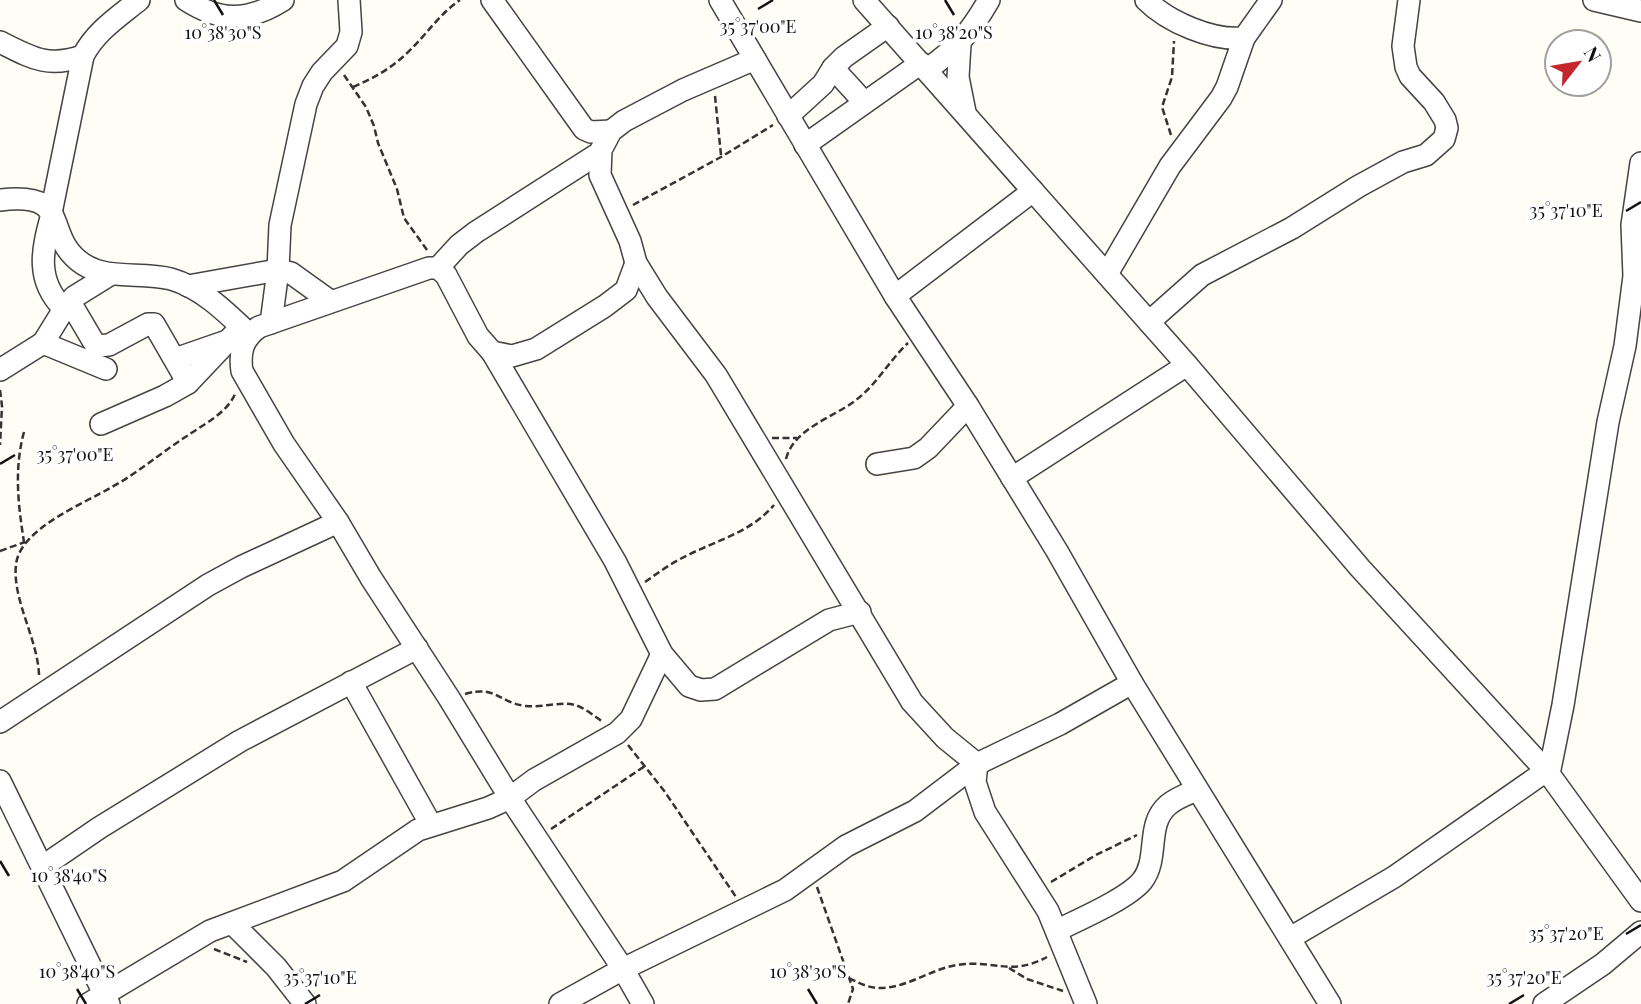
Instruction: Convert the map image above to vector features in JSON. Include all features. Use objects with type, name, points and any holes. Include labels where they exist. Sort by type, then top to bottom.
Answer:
[{"type":"street","points":[[139,0],[94,38],[83,57],[43,244],[43,268],[52,298],[67,306],[96,346],[109,345],[148,324],[154,324],[188,383]]},
{"type":"street","points":[[186,0],[202,10],[240,17],[259,13],[283,0]]},
{"type":"street","points":[[271,323],[278,270],[280,225],[306,104],[313,86],[347,46],[351,32],[349,0]]},
{"type":"street","points":[[492,0],[584,129],[597,158],[600,175],[631,241],[636,263],[657,297],[702,353],[912,702],[945,738],[977,764]]},
{"type":"street","points":[[720,0],[895,296],[968,406],[1057,551],[1196,790],[1330,1004]]},
{"type":"street","points":[[864,0],[1187,365],[1360,568],[1547,772],[1641,901]]},
{"type":"street","points":[[805,145],[864,102],[960,44],[989,0]]},
{"type":"street","points":[[1146,0],[1176,22],[1195,30],[1232,39],[1244,38]]},
{"type":"street","points":[[1107,274],[1170,166],[1221,98],[1244,38],[1271,0]]},
{"type":"street","points":[[1149,322],[1202,275],[1220,263],[1292,228],[1403,162],[1426,155],[1444,139],[1447,128],[1445,120],[1434,102],[1410,76],[1406,67],[1403,46],[1409,0]]},
{"type":"street","points":[[1594,0],[1641,11]]},
{"type":"street","points":[[788,116],[823,84],[833,68],[888,26]]},
{"type":"street","points":[[0,43],[50,63],[83,57]]},
{"type":"street","points":[[960,44],[958,77],[966,114]]},
{"type":"street","points":[[175,359],[330,301],[407,274],[439,266],[476,232],[597,158],[611,131],[624,121],[715,75],[755,59]]},
{"type":"street","points":[[833,68],[864,102]]},
{"type":"street","points":[[584,129],[591,132],[611,131]]},
{"type":"street","points":[[1290,938],[1394,877],[1547,772],[1563,705],[1608,422],[1633,352],[1632,225],[1641,163]]},
{"type":"street","points":[[895,296],[1033,191]]},
{"type":"street","points":[[0,200],[36,200],[44,204],[73,256],[95,271],[170,279],[188,286],[206,296],[240,334],[242,371],[284,444],[338,522],[510,798],[623,969],[643,1004]]},
{"type":"street","points":[[492,352],[512,356],[536,349],[626,290],[636,263]]},
{"type":"street","points":[[439,266],[631,591],[662,654],[689,686],[701,690],[715,689],[829,620],[860,612]]},
{"type":"street","points":[[188,286],[278,270],[291,273],[330,301]]},
{"type":"street","points":[[0,370],[43,343],[74,297],[111,274]]},
{"type":"street","points":[[626,290],[646,291],[657,297]]},
{"type":"street","points":[[101,424],[188,383],[240,334]]},
{"type":"street","points":[[43,343],[106,369]]},
{"type":"street","points":[[1012,478],[1187,365]]},
{"type":"street","points":[[877,464],[914,458],[928,448],[968,406]]},
{"type":"street","points":[[0,722],[208,585],[338,522]]},
{"type":"street","points":[[42,867],[99,828],[228,748],[417,648]]},
{"type":"street","points":[[0,781],[42,867],[100,1001],[191,941],[343,881],[401,839],[431,825],[510,798],[534,780],[617,733],[631,719],[662,654]]},
{"type":"street","points":[[351,682],[431,825]]},
{"type":"street","points":[[560,1004],[623,969],[785,890],[846,846],[915,811],[977,764],[1060,724],[1132,683]]},
{"type":"street","points":[[977,764],[975,782],[985,812],[1036,891],[1060,938],[1084,1000]]},
{"type":"street","points":[[1060,938],[1142,882],[1152,858],[1155,825],[1159,814],[1168,805],[1196,790]]},
{"type":"street","points":[[232,923],[276,967],[305,1004]]},
{"type":"street","points":[[1544,1004],[1621,951],[1641,932]]},
{"type":"path","points":[[353,87],[398,61],[441,15],[460,0]]},
{"type":"path","points":[[1170,166],[1172,142],[1162,107],[1172,77],[1176,22]]},
{"type":"path","points":[[333,62],[353,87],[374,126],[377,143],[397,189],[404,218],[439,266]]},
{"type":"path","points":[[715,75],[721,157]]},
{"type":"path","points":[[618,215],[788,116]]},
{"type":"path","points":[[631,591],[685,556],[735,536],[756,522],[776,503],[782,488],[788,449],[798,438],[862,395],[919,331]]},
{"type":"path","points":[[0,551],[26,541],[67,511],[112,487],[209,421],[234,398],[242,371]]},
{"type":"path","points":[[0,390],[0,445]]},
{"type":"path","points":[[24,432],[17,469],[26,541],[16,565],[24,612],[39,665],[37,698]]},
{"type":"path","points":[[755,441],[782,436],[798,438]]},
{"type":"path","points":[[449,698],[474,691],[487,691],[511,703],[524,706],[571,704],[580,707],[617,733],[646,765],[746,911]]},
{"type":"path","points":[[536,835],[575,815],[646,765]]},
{"type":"path","points":[[1036,891],[1096,855],[1155,825]]},
{"type":"path","points":[[811,871],[853,989],[848,1004]]},
{"type":"path","points":[[849,978],[878,988],[897,986],[955,965],[973,963],[1009,968],[1025,967],[1060,938]]},
{"type":"path","points":[[191,941],[256,966],[276,967]]},
{"type":"path","points":[[1009,968],[1027,979],[1084,1000]]}]
